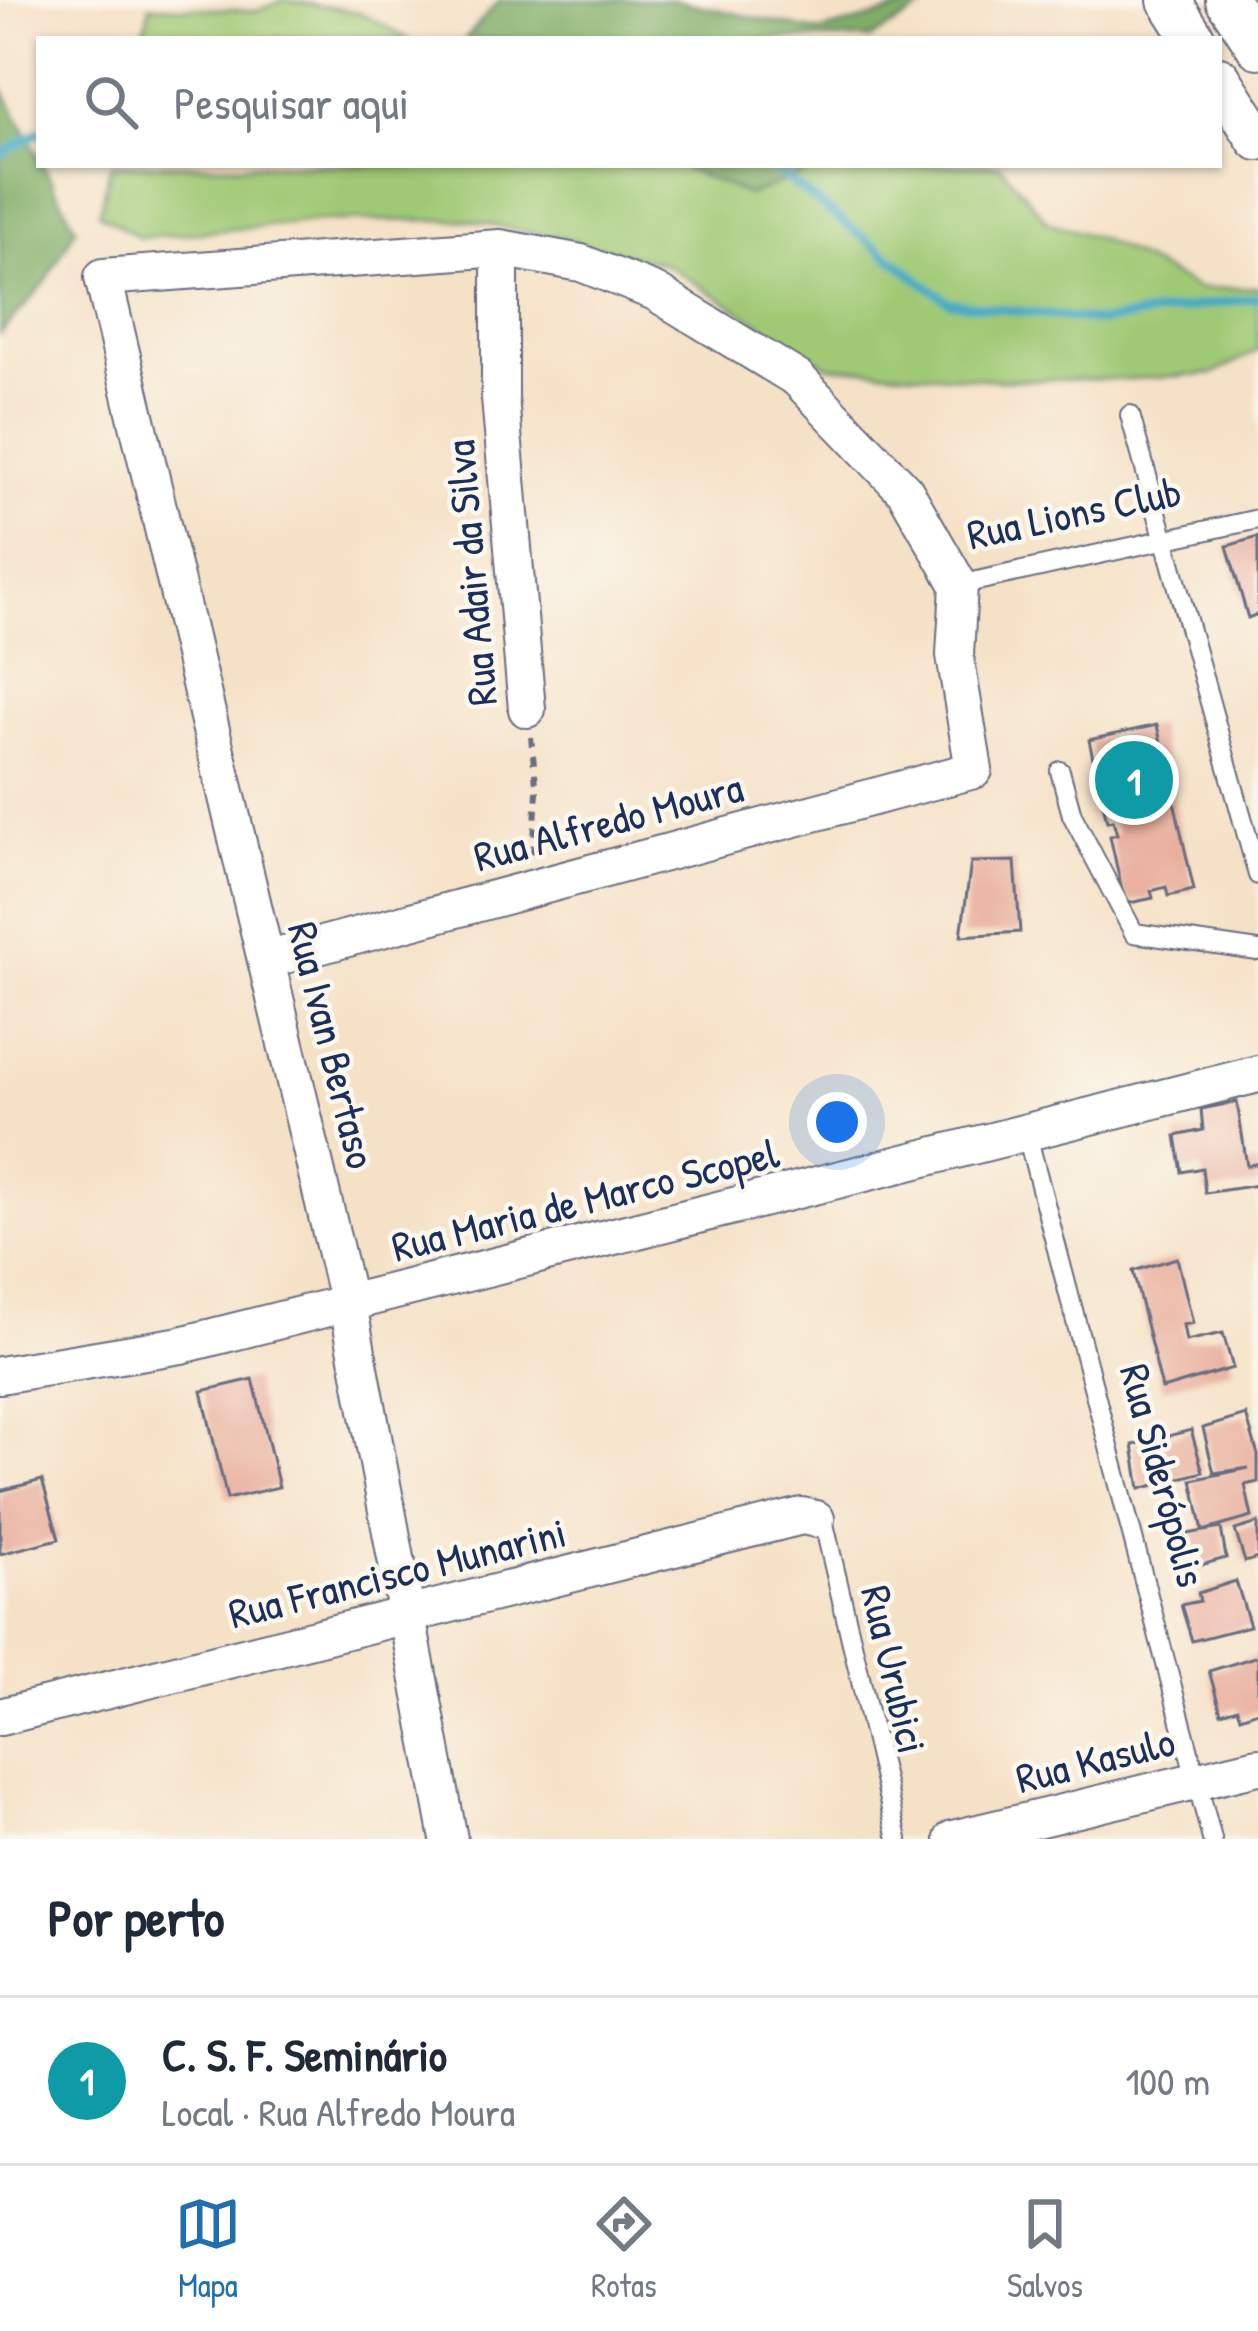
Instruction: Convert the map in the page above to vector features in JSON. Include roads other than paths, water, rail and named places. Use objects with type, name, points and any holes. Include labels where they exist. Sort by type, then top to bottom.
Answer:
[{"type":"street","points":[[1168,0],[1192,36]]},
{"type":"street","points":[[1227,0],[1258,47]]},
{"type":"street","points":[[1222,83],[1258,139]]},
{"type":"street","name":"Rua Lions Club","points":[[103,278],[500,248],[580,263],[655,292],[798,379],[905,491],[959,585]]},
{"type":"street","name":"Rua Adair da Silva","points":[[500,248],[500,398],[527,709]]},
{"type":"street","name":"Rua Ivan Bertaso","points":[[103,278],[349,1304],[449,1839]]},
{"type":"street","name":"Rua Alfredo Moura","points":[[266,960],[974,770],[955,655],[959,585]]},
{"type":"street","name":"Rua Maria de Marco Scopel","points":[[0,1375],[181,1345],[1258,1074]]},
{"type":"street","name":"Rua Francisco Munarini","points":[[0,1717],[802,1516],[815,1519]]},
{"type":"street","name":"Rua Kasulo","points":[[953,1839],[1258,1766]]},
{"type":"lane","points":[[1130,415],[1258,875]]},
{"type":"lane","name":"Rua Lions Club","points":[[959,585],[1258,520]]},
{"type":"lane","points":[[1060,771],[1072,815],[1134,933],[1258,951]]},
{"type":"lane","name":"Rua Siderópolis","points":[[1027,1135],[1212,1839]]},
{"type":"lane","name":"Rua Urubici","points":[[815,1519],[824,1528],[898,1839]]},
{"type":"waterway","points":[[0,155],[36,134]]},
{"type":"waterway","points":[[772,168],[949,302],[1102,322],[1258,297]]},
{"type":"place","name":"C. S. F. Seminário","points":[[1134,780]]}]
